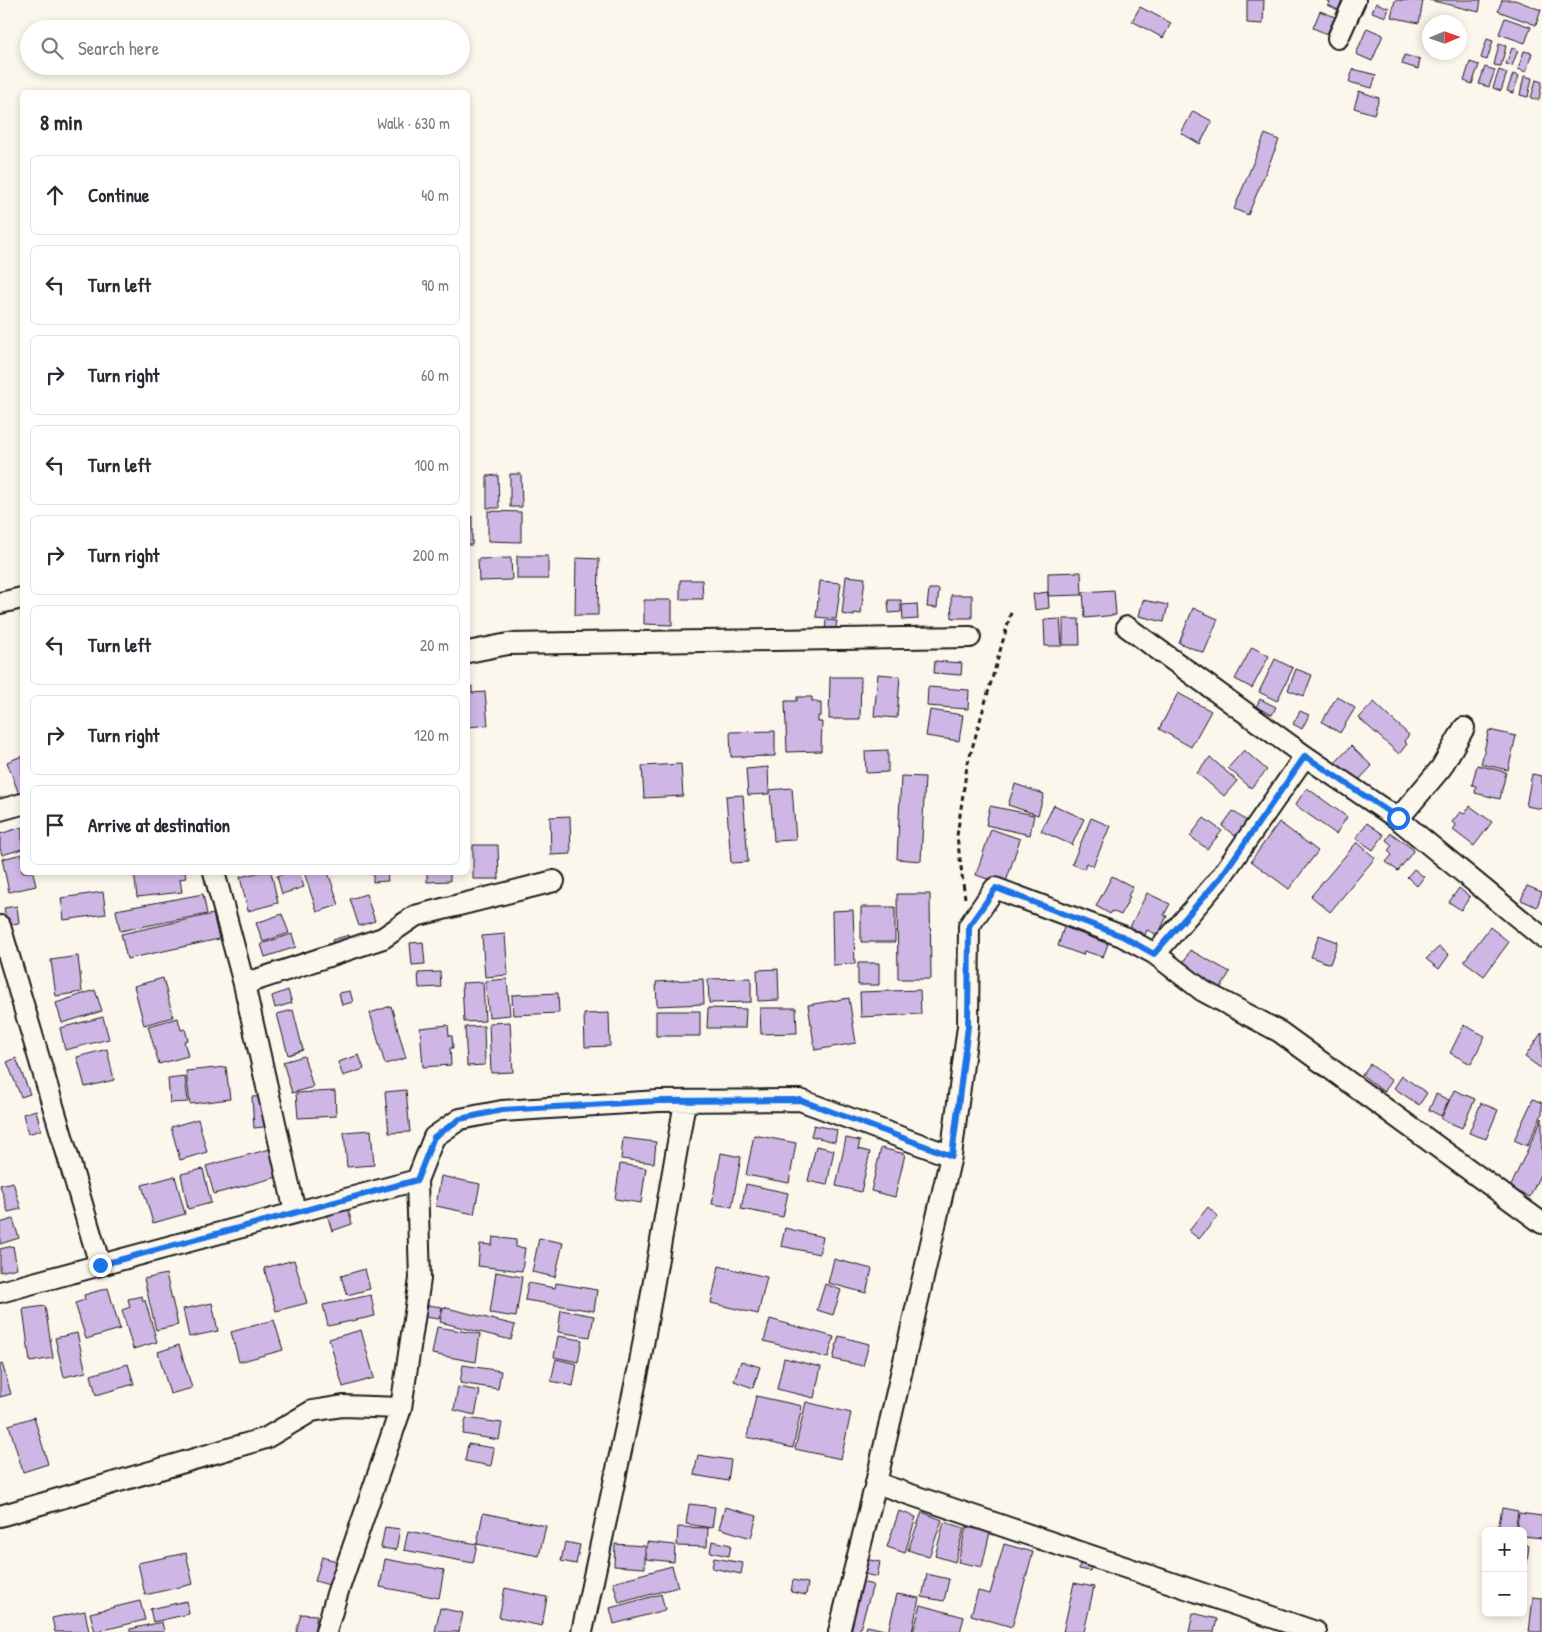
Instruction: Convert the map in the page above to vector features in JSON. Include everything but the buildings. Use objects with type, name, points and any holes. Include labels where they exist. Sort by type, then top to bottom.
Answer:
[{"type":"street","points":[[1338,38],[1355,0]]},
{"type":"street","points":[[0,603],[20,598]]},
{"type":"street","points":[[1127,627],[1305,756],[1398,818],[1542,937]]},
{"type":"street","points":[[470,652],[508,644],[970,637]]},
{"type":"street","points":[[1398,818],[1441,768],[1464,728]]},
{"type":"street","points":[[1154,954],[1221,877],[1305,756]]},
{"type":"street","points":[[0,810],[20,805]]},
{"type":"street","points":[[215,875],[244,984],[295,1212]]},
{"type":"street","points":[[244,984],[383,938],[414,916],[554,882]]},
{"type":"street","points":[[839,1632],[876,1483],[952,1156],[968,1026],[969,926],[996,888],[1122,936],[1154,954],[1203,991],[1280,1032],[1542,1223]]},
{"type":"street","points":[[0,926],[100,1265]]},
{"type":"street","points":[[326,1632],[340,1584],[402,1408],[420,1279],[417,1180],[434,1137],[460,1119],[502,1110],[659,1101],[800,1100],[952,1156]]},
{"type":"street","points":[[582,1632],[640,1362],[685,1102]]},
{"type":"street","points":[[0,1292],[417,1180]]},
{"type":"street","points":[[0,1516],[266,1438],[312,1411],[343,1406],[402,1408]]},
{"type":"street","points":[[876,1483],[1316,1632]]},
{"type":"path","points":[[969,926],[957,836],[967,766],[1012,610]]},
{"type":"route","points":[[100,1265],[417,1180],[434,1137],[460,1119],[502,1110],[659,1101],[800,1100],[952,1156],[968,1026],[969,926],[996,888],[1122,936],[1154,954],[1221,877],[1305,756],[1398,818]]}]
